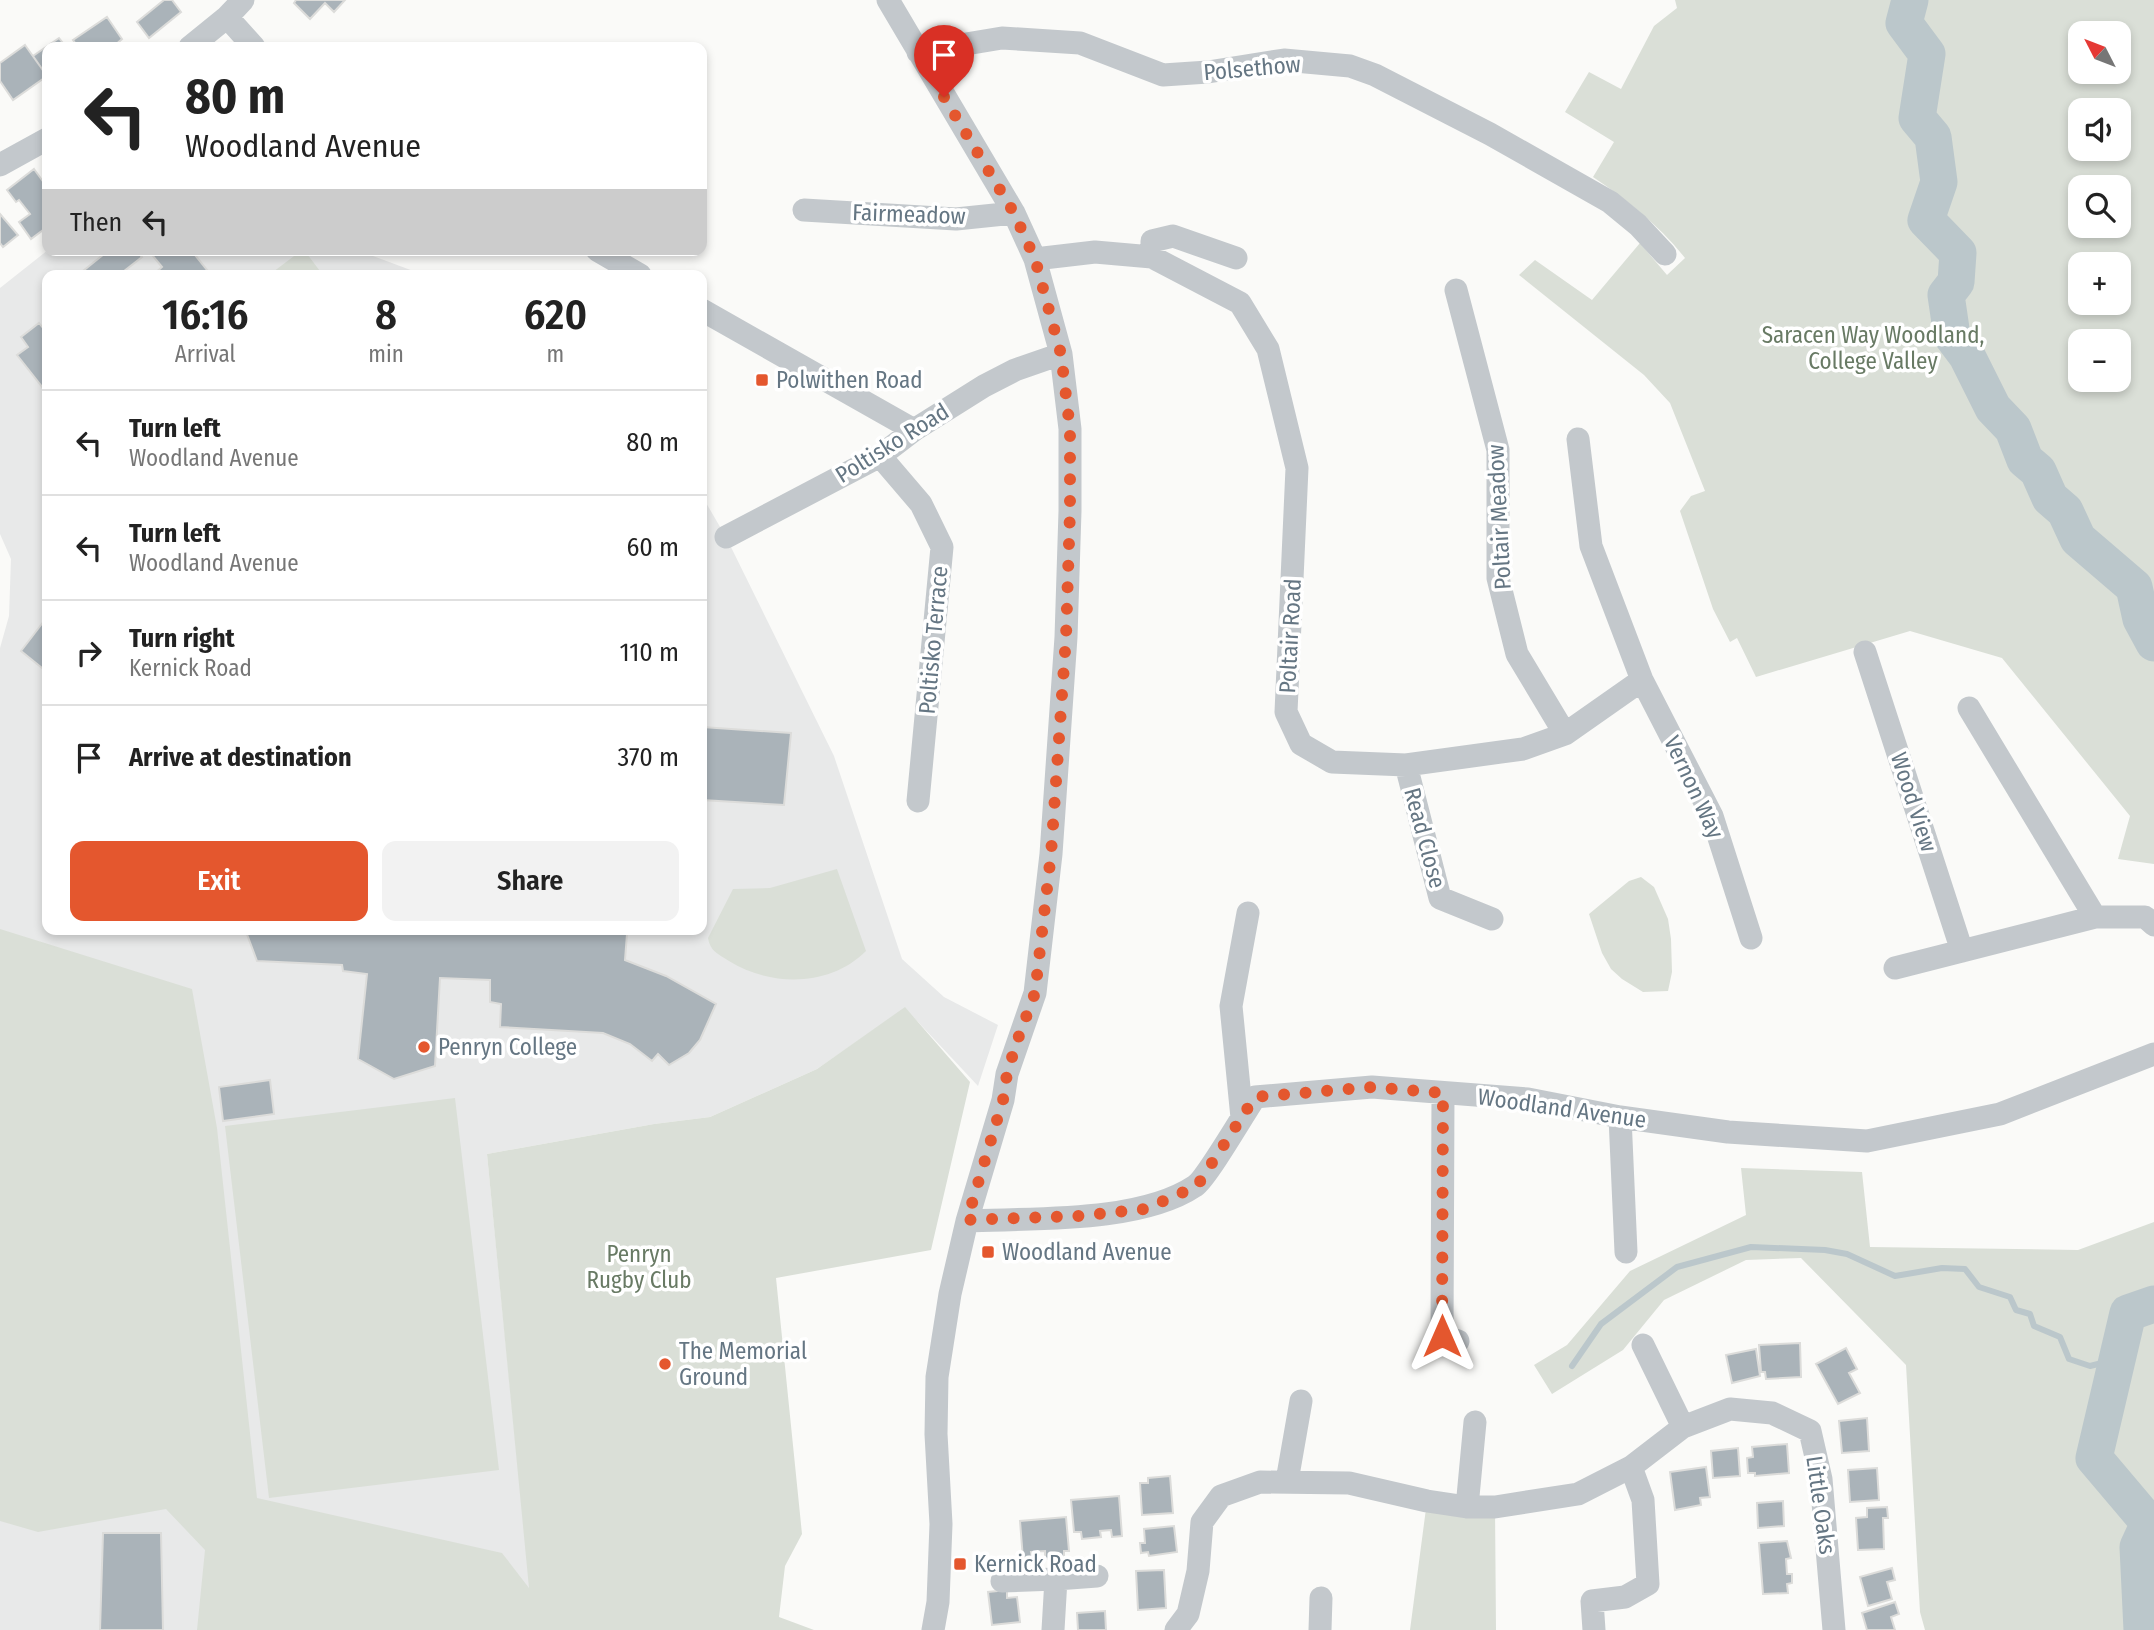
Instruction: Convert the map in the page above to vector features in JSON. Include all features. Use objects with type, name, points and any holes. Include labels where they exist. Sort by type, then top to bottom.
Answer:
[{"type":"street","points":[[196,42],[243,0]]},
{"type":"street","points":[[888,0],[1014,213],[1035,259],[1061,354],[1070,429],[1066,637],[1051,854],[1035,993],[1007,1074],[1003,1100],[967,1220],[950,1294],[937,1377],[936,1434],[941,1524],[938,1602],[933,1630]]},
{"type":"street","points":[[227,17],[250,42]]},
{"type":"street","name":"Polsethow","points":[[918,52],[1002,38],[1080,43],[1163,75],[1209,72],[1284,60],[1350,66],[1375,75],[1490,134],[1610,202],[1638,225],[1665,254]]},
{"type":"street","points":[[0,166],[42,142]]},
{"type":"street","name":"Fairmeadow","points":[[804,209],[956,219],[1014,213]]},
{"type":"street","points":[[1152,257],[1152,241],[1173,236],[1236,258]]},
{"type":"street","name":"Poltair Road","points":[[1035,259],[1095,252],[1152,257],[1240,303],[1269,349],[1297,468],[1286,712],[1301,744],[1332,762],[1406,765],[1524,749],[1565,734],[1642,680]]},
{"type":"street","points":[[607,256],[631,270]]},
{"type":"street","name":"Poltair Meadow","points":[[1456,290],[1498,450],[1498,578],[1517,654],[1565,734]]},
{"type":"street","points":[[707,313],[914,430]]},
{"type":"street","name":"Poltisko Road","points":[[726,537],[880,456],[914,430],[984,386],[1015,370],[1061,354]]},
{"type":"street","points":[[1578,439],[1591,546],[1642,680]]},
{"type":"street","name":"Poltisko Terrace","points":[[880,456],[921,504],[942,547],[918,801]]},
{"type":"street","name":"Wood View","points":[[1866,652],[1962,951]]},
{"type":"street","name":"Vernon Way","points":[[1642,680],[1712,816],[1751,938]]},
{"type":"street","points":[[1969,708],[2095,917]]},
{"type":"street","name":"Read Close","points":[[1406,765],[1440,898],[1492,919]]},
{"type":"street","points":[[1242,1118],[1231,1006],[1248,913]]},
{"type":"street","points":[[1895,968],[2095,917],[2145,917],[2154,925]]},
{"type":"street","name":"Woodland Avenue","points":[[967,1220],[1078,1216],[1145,1209],[1197,1186],[1255,1097],[1372,1087],[1528,1099],[1620,1117],[1728,1132],[1867,1141],[2000,1114],[2154,1054]]},
{"type":"street","points":[[1443,1093],[1442,1336],[1458,1341]]},
{"type":"street","points":[[1620,1117],[1626,1252]]},
{"type":"street","points":[[1643,1345],[1683,1427]]},
{"type":"street","points":[[1287,1481],[1301,1401]]},
{"type":"street","name":"Little Oaks","points":[[1176,1630],[1188,1614],[1196,1582],[1202,1522],[1221,1496],[1260,1482],[1287,1481],[1349,1483],[1467,1507],[1495,1507],[1578,1494],[1631,1467],[1683,1427],[1730,1409],[1772,1413],[1810,1431],[1821,1479],[1834,1630]]},
{"type":"street","points":[[1467,1507],[1475,1422]]},
{"type":"street","points":[[1594,1630],[1592,1601],[1625,1597],[1648,1584],[1643,1500],[1631,1467]]},
{"type":"street","points":[[1002,1581],[1097,1576]]},
{"type":"street","points":[[1053,1630],[1056,1579]]},
{"type":"street","points":[[1320,1630],[1321,1598]]},
{"type":"shaded area","name":"Penryn College","points":[[42,255],[373,256],[411,270],[42,270],[42,935],[707,935],[707,505],[726,537],[834,756],[902,959],[944,997],[998,1025],[978,1086],[905,1008],[817,1069],[710,1117],[654,1124],[487,1154],[530,1589],[513,1630],[0,1630],[0,648],[9,616],[11,559],[0,534],[0,288]]},
{"type":"green space","name":"Saracen Way Woodland, College Valley","points":[[1675,0],[2154,0],[2154,864],[2118,859],[2130,816],[2002,658],[1910,631],[1756,677],[1737,638],[1730,642],[1713,609],[1680,511],[1691,496],[1705,491],[1670,403],[1644,375],[1519,275],[1535,260],[1592,300],[1640,243],[1667,275],[1685,258],[1642,214],[1593,177],[1614,142],[1565,112],[1589,72],[1621,89],[1654,26],[1677,8]]},
{"type":"green space","points":[[294,256],[309,256],[319,270],[276,270]]},
{"type":"green space","points":[[837,869],[866,951],[852,963],[818,977],[781,979],[745,970],[718,954],[711,946],[708,938],[733,889],[770,888]]},
{"type":"green space","points":[[1641,877],[1654,887],[1668,919],[1672,972],[1668,991],[1643,992],[1611,969],[1602,953],[1589,914],[1629,881]]},
{"type":"green space","name":"Penryn Rugby Club","points":[[0,929],[192,989],[217,1128],[257,1498],[502,1553],[529,1588],[487,1154],[654,1124],[710,1117],[817,1069],[905,1007],[970,1082],[931,1250],[776,1278],[802,1534],[785,1566],[779,1617],[814,1630],[197,1630],[205,1550],[166,1509],[38,1532],[0,1521]]},
{"type":"green space","points":[[455,1098],[499,1470],[269,1498],[225,1126]]},
{"type":"green space","points":[[1741,1168],[1862,1172],[1870,1247],[2078,1250],[2154,1222],[2154,1630],[1925,1630],[1920,1612],[1906,1365],[1801,1258],[1746,1260],[1664,1300],[1623,1350],[1552,1394],[1534,1365],[1567,1345],[1630,1271],[1746,1215]]},
{"type":"green space","points":[[1427,1501],[1495,1507],[1496,1630],[1410,1630]]},
{"type":"building","points":[[164,0],[172,0],[181,12],[149,38],[137,22]]},
{"type":"building","points":[[296,0],[345,0],[334,12],[325,3],[310,19],[294,3]]},
{"type":"building","points":[[107,17],[122,39],[119,42],[73,40]]},
{"type":"building","points":[[25,45],[42,69],[42,80],[13,100],[0,81],[0,63]]},
{"type":"building","points":[[42,50],[42,69],[33,56]]},
{"type":"building","points":[[34,169],[42,180],[42,231],[31,239],[19,222],[30,214],[7,190]]},
{"type":"building","points":[[0,214],[18,235],[3,247],[0,243]]},
{"type":"building","points":[[102,256],[142,257],[125,270],[84,270]]},
{"type":"building","points":[[153,256],[196,256],[207,270],[159,270],[162,267]]},
{"type":"building","points":[[39,323],[42,327],[42,387],[17,355],[28,347],[21,337]]},
{"type":"building","points":[[42,624],[42,668],[21,651]]},
{"type":"building","points":[[707,727],[791,733],[784,805],[707,800]]},
{"type":"building","points":[[247,935],[627,935],[625,960],[666,976],[716,1004],[700,1040],[689,1053],[669,1065],[658,1054],[652,1061],[630,1044],[603,1033],[500,1027],[501,1004],[490,1002],[490,980],[440,978],[435,1066],[394,1079],[358,1059],[367,974],[343,971],[342,965],[257,961]]},
{"type":"building","points":[[270,1080],[274,1114],[223,1121],[219,1087]]},
{"type":"building","points":[[1800,1343],[1801,1377],[1766,1379],[1765,1372],[1761,1372],[1759,1345]]},
{"type":"building","points":[[1846,1348],[1857,1369],[1849,1373],[1860,1393],[1838,1404],[1816,1364]]},
{"type":"building","points":[[1756,1349],[1760,1376],[1732,1383],[1726,1355]]},
{"type":"building","points":[[1867,1418],[1869,1451],[1842,1453],[1839,1421]]},
{"type":"building","points":[[1787,1444],[1789,1473],[1755,1476],[1755,1473],[1748,1473],[1747,1458],[1753,1457],[1752,1447]]},
{"type":"building","points":[[1738,1448],[1740,1476],[1713,1478],[1711,1451]]},
{"type":"building","points":[[1706,1467],[1710,1497],[1700,1498],[1701,1505],[1675,1510],[1670,1472]]},
{"type":"building","points":[[1877,1468],[1879,1500],[1850,1502],[1848,1470]]},
{"type":"building","points":[[1170,1476],[1173,1513],[1142,1515],[1140,1483],[1148,1483],[1148,1478]]},
{"type":"building","points":[[1119,1496],[1122,1536],[1112,1537],[1111,1530],[1100,1531],[1101,1537],[1082,1539],[1081,1532],[1074,1532],[1071,1500]]},
{"type":"building","points":[[1783,1501],[1784,1526],[1758,1528],[1757,1503]]},
{"type":"building","points":[[1887,1507],[1888,1518],[1883,1518],[1884,1549],[1858,1550],[1856,1518],[1867,1517],[1867,1508]]},
{"type":"building","points":[[1066,1517],[1069,1551],[1064,1551],[1064,1557],[1045,1559],[1045,1551],[1031,1552],[1032,1558],[1023,1559],[1020,1521]]},
{"type":"building","points":[[1174,1526],[1177,1552],[1149,1556],[1148,1552],[1141,1553],[1140,1543],[1145,1543],[1144,1529]]},
{"type":"building","points":[[103,1533],[161,1533],[163,1630],[100,1630]]},
{"type":"building","points":[[1787,1541],[1791,1558],[1786,1559],[1787,1574],[1792,1574],[1792,1583],[1787,1584],[1788,1593],[1763,1594],[1759,1543]]},
{"type":"building","points":[[1892,1568],[1895,1580],[1887,1582],[1892,1599],[1868,1606],[1860,1577]]},
{"type":"building","points":[[1164,1570],[1166,1608],[1138,1610],[1136,1571]]},
{"type":"building","points":[[1007,1590],[1007,1598],[1017,1597],[1020,1622],[992,1625],[988,1592]]},
{"type":"building","points":[[1895,1602],[1899,1614],[1891,1617],[1895,1630],[1867,1630],[1862,1613]]},
{"type":"building","points":[[1105,1611],[1106,1630],[1078,1630],[1077,1613]]},
{"type":"waterway","points":[[1910,0],[1904,23],[1927,54],[1917,118],[1933,137],[1939,182],[1926,220],[1958,253],[1956,282],[1946,295],[1952,336],[1967,356],[1993,408],[2013,429],[2025,460],[2038,471],[2050,498],[2065,511],[2078,539],[2134,587],[2141,619],[2154,643]]},
{"type":"waterway","points":[[1572,1366],[1601,1324],[1677,1267],[1751,1247],[1825,1250],[1847,1254],[1895,1276],[1942,1268],[1965,1269],[1979,1287],[2010,1297],[2016,1310],[2030,1314],[2034,1326],[2060,1337],[2069,1359],[2090,1366],[2118,1359]]},
{"type":"waterway","points":[[2142,1630],[2138,1547],[2149,1523],[2094,1458],[2128,1313],[2154,1304]]},
{"type":"place","name":"Polwithen Road","points":[[762,380]]},
{"type":"place","name":"Penryn College","points":[[424,1047]]},
{"type":"place","name":"Woodland Avenue","points":[[988,1252]]},
{"type":"place","name":"The Memorial Ground","points":[[665,1364]]},
{"type":"place","name":"Kernick Road","points":[[960,1564]]},
{"type":"route","points":[[944,97],[1014,213],[1035,259],[1061,354],[1070,429],[1066,637],[1051,854],[1035,993],[1007,1074],[1003,1100],[984,1171],[967,1220],[1078,1216],[1145,1209],[1197,1186],[1255,1097],[1372,1087],[1443,1093],[1442,1336]]}]
